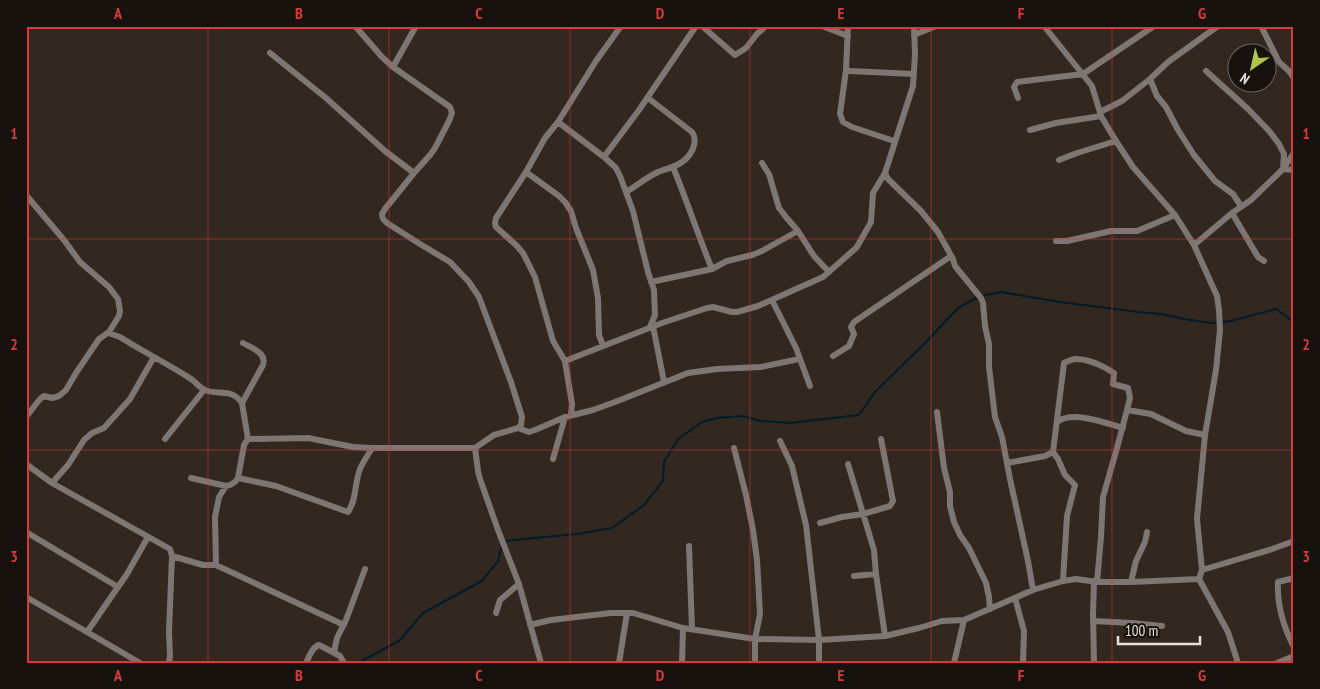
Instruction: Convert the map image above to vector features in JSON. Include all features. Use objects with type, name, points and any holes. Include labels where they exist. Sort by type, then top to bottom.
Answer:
[{"type":"street","points":[[355,26],[393,67],[450,108],[452,113],[435,148],[382,214],[383,219],[450,262],[469,282],[479,297],[511,382],[522,418],[518,428]]},
{"type":"street","points":[[393,67],[416,26]]},
{"type":"street","points":[[553,459],[572,404],[565,361],[554,341],[535,277],[529,264],[523,253],[496,227],[495,223],[496,218],[526,172],[545,138],[558,122],[596,61],[621,26]]},
{"type":"street","points":[[604,158],[648,98],[696,26]]},
{"type":"street","points":[[702,26],[735,55],[746,48],[766,26]]},
{"type":"street","points":[[822,26],[848,36]]},
{"type":"street","points":[[848,26],[846,70],[840,114],[843,122],[852,127],[894,141]]},
{"type":"street","points":[[565,361],[651,327],[706,308],[713,307],[737,312],[758,306],[823,277],[858,246],[871,222],[873,193],[885,173],[913,86],[914,26]]},
{"type":"street","points":[[914,35],[936,26]]},
{"type":"street","points":[[1044,26],[1083,74],[1095,92],[1100,114],[1116,141],[1139,173],[1175,215],[1194,245],[1216,296],[1220,330],[1216,370],[1205,435],[1197,519],[1202,570],[1199,578],[1228,632],[1238,663]]},
{"type":"street","points":[[1018,98],[1014,87],[1017,82],[1083,74],[1154,26]]},
{"type":"street","points":[[1030,130],[1100,114],[1122,101],[1168,62],[1218,26]]},
{"type":"street","points":[[1261,26],[1279,62],[1294,78]]},
{"type":"street","points":[[270,53],[414,173]]},
{"type":"street","points":[[846,70],[914,74]]},
{"type":"street","points":[[1206,71],[1270,132],[1284,154],[1283,169]]},
{"type":"street","points":[[1150,79],[1157,96],[1194,155],[1215,181],[1233,194],[1242,206]]},
{"type":"street","points":[[626,192],[654,174],[682,162],[687,158],[695,141],[695,136],[692,132],[648,98]]},
{"type":"street","points":[[558,122],[616,168],[620,176],[634,211],[654,290],[655,315],[651,327],[664,382]]},
{"type":"street","points":[[1058,160],[1077,152],[1116,141]]},
{"type":"street","points":[[1194,245],[1232,213],[1251,200],[1283,169],[1294,153]]},
{"type":"street","points":[[762,163],[769,174],[779,208],[798,231],[814,256],[829,272]]},
{"type":"street","points":[[673,167],[712,269]]},
{"type":"street","points":[[1283,169],[1294,170]]},
{"type":"street","points":[[526,172],[559,196],[571,211],[593,270],[598,298],[599,335],[602,346]]},
{"type":"street","points":[[885,173],[888,179],[926,218],[942,239],[955,266],[977,292],[982,303],[990,350],[989,367],[995,417],[1002,437],[1033,590]]},
{"type":"street","points":[[26,195],[80,262],[109,287],[118,299],[120,311],[119,316],[108,332],[99,339],[66,390],[59,396],[52,398],[44,396],[26,417]]},
{"type":"street","points":[[1232,213],[1258,258],[1264,261]]},
{"type":"street","points":[[1056,242],[1111,231],[1137,231],[1175,215]]},
{"type":"street","points":[[651,282],[712,269],[727,261],[762,251],[798,231]]},
{"type":"street","points":[[833,356],[848,346],[854,334],[851,326],[854,322],[951,256]]},
{"type":"street","points":[[772,300],[796,348],[810,386]]},
{"type":"street","points":[[655,315],[662,323]]},
{"type":"street","points":[[108,332],[187,376],[204,390],[234,395],[242,403],[248,440],[244,445],[238,478],[231,485],[226,486],[191,478]]},
{"type":"street","points":[[242,403],[264,361],[260,353],[243,342]]},
{"type":"street","points":[[52,483],[68,465],[84,440],[92,433],[104,428],[130,399],[154,357]]},
{"type":"street","points":[[1063,581],[1067,516],[1075,485],[1065,475],[1053,452],[1064,363],[1074,358],[1088,361],[1114,373],[1114,384],[1128,388],[1130,398],[1103,497],[1102,528],[1095,582],[1093,621],[1094,663]]},
{"type":"street","points":[[248,440],[308,438],[353,447],[475,448],[494,435],[518,428],[529,432],[568,416],[615,402],[688,373],[717,368],[761,367],[799,359]]},
{"type":"street","points":[[165,439],[204,390]]},
{"type":"street","points":[[1127,410],[1151,414],[1186,430],[1205,435]]},
{"type":"street","points":[[936,412],[954,522],[986,583],[990,609]]},
{"type":"street","points":[[1057,422],[1067,417],[1089,418],[1123,428]]},
{"type":"street","points":[[820,523],[890,506],[893,501],[881,439]]},
{"type":"street","points":[[780,441],[792,466],[806,526],[819,663]]},
{"type":"street","points":[[238,478],[276,486],[348,512],[353,505],[360,469],[372,448]]},
{"type":"street","points":[[475,448],[480,479],[519,584],[541,663]]},
{"type":"street","points":[[734,448],[753,530],[757,560],[760,614],[755,639],[755,663]]},
{"type":"street","points":[[1007,462],[1045,456],[1053,452]]},
{"type":"street","points":[[26,464],[52,483],[170,549],[172,556],[169,663]]},
{"type":"street","points":[[848,464],[874,550],[885,636]]},
{"type":"street","points":[[216,565],[215,517],[219,497],[226,486]]},
{"type":"street","points":[[26,532],[118,587]]},
{"type":"street","points":[[1131,582],[1136,561],[1145,542],[1147,532]]},
{"type":"street","points":[[88,632],[127,574],[148,537]]},
{"type":"street","points":[[1202,570],[1294,541]]},
{"type":"street","points":[[689,546],[692,629]]},
{"type":"street","points":[[172,556],[203,565],[216,565],[344,625]]},
{"type":"street","points":[[331,650],[344,625],[365,570]]},
{"type":"street","points":[[854,576],[876,574]]},
{"type":"street","points":[[530,625],[551,620],[627,613],[642,615],[683,628],[755,639],[818,640],[885,636],[942,621],[964,620],[1033,590],[1063,581],[1076,579],[1095,582],[1131,582],[1199,578]]},
{"type":"street","points":[[1294,578],[1278,582],[1281,614],[1294,647]]},
{"type":"street","points":[[496,613],[500,600],[519,584]]},
{"type":"street","points":[[26,597],[140,663]]},
{"type":"street","points":[[1014,598],[1024,631],[1023,663]]},
{"type":"street","points":[[619,663],[627,613]]},
{"type":"street","points":[[954,663],[964,620]]},
{"type":"street","points":[[1093,621],[1162,626]]},
{"type":"street","points":[[682,663],[683,628]]},
{"type":"street","points":[[306,663],[313,649],[319,645],[340,656],[344,663]]},
{"type":"street","points":[[1277,663],[1294,656]]},
{"type":"waterway","points":[[504,541],[577,534],[612,528],[644,505],[663,481],[664,462],[678,439],[702,422],[717,418],[743,416],[761,421],[790,423],[859,415],[875,392],[958,308],[980,296],[1001,292],[1212,323],[1231,321],[1276,309],[1294,322]]},
{"type":"waterway","points":[[358,663],[399,641],[423,613],[482,581],[498,561],[502,545]]}]
